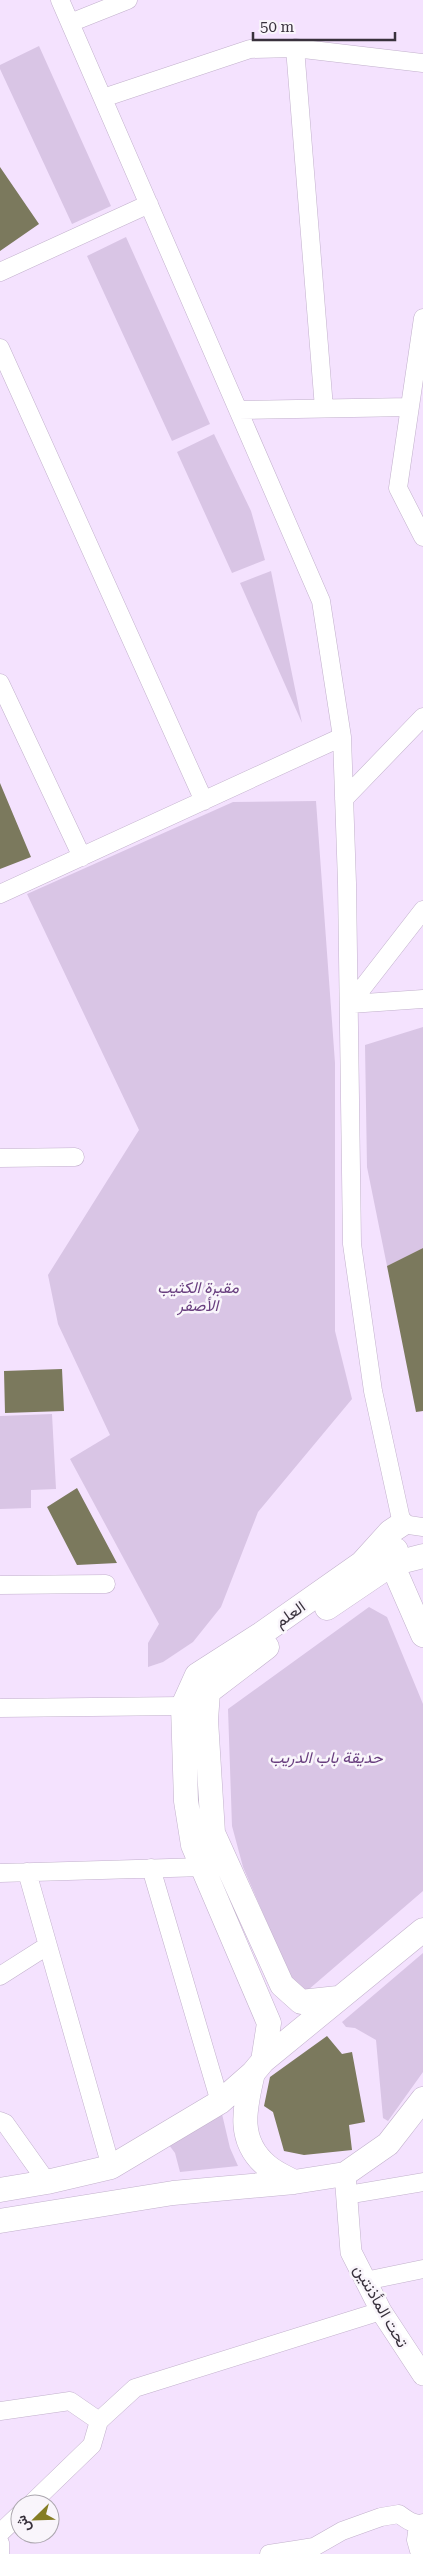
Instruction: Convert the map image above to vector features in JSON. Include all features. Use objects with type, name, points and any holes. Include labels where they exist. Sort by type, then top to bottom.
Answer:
[{"type":"main road","points":[[412,1525],[423,1552]]},
{"type":"main road","points":[[412,1525],[392,1564],[423,1635]]},
{"type":"main road","name":"العلم","points":[[183,1706],[197,1674],[261,1634],[362,1564],[390,1532],[412,1525]]},
{"type":"main road","name":"العلم","points":[[183,1706],[208,1692],[266,1648],[392,1564],[423,1556]]},
{"type":"main road","points":[[208,1692],[206,1720],[213,1833],[282,1985],[300,2002],[338,1998]]},
{"type":"main road","points":[[183,1706],[186,1800],[193,1845],[269,2022],[244,2113],[250,2145],[267,2166],[294,2182]]},
{"type":"main road","points":[[0,2190],[47,2182],[111,2167],[220,2102],[338,1998],[423,1930]]},
{"type":"main road","points":[[0,2221],[173,2193],[294,2182],[346,2184],[388,2144],[423,2099]]},
{"type":"street","points":[[60,0],[321,602],[342,737],[350,1004],[352,1244],[373,1391],[412,1525]]},
{"type":"street","points":[[70,23],[128,0]]},
{"type":"street","points":[[103,98],[250,49],[295,48],[423,63]]},
{"type":"street","points":[[295,48],[324,408]]},
{"type":"street","points":[[0,272],[149,204]]},
{"type":"street","points":[[423,318],[398,488],[423,537]]},
{"type":"street","points":[[0,348],[204,801]]},
{"type":"street","points":[[238,410],[410,407]]},
{"type":"street","points":[[0,682],[82,857]]},
{"type":"street","points":[[344,799],[423,717]]},
{"type":"street","points":[[0,894],[342,737]]},
{"type":"street","points":[[350,1004],[423,910]]},
{"type":"street","points":[[350,1004],[423,999]]},
{"type":"street","points":[[0,1158],[75,1157]]},
{"type":"street","points":[[0,1585],[106,1584]]},
{"type":"street","points":[[0,1708],[183,1706]]},
{"type":"street","points":[[0,1873],[204,1867]]},
{"type":"street","points":[[151,1868],[220,2102]]},
{"type":"street","points":[[27,1872],[111,2167]]},
{"type":"street","points":[[0,1976],[47,1946]]},
{"type":"street","points":[[0,2121],[5,2123],[47,2182]]},
{"type":"street","points":[[346,2184],[423,2182]]},
{"type":"street","name":"تحت المأذنتين","points":[[346,2184],[351,2252],[381,2310],[423,2375]]},
{"type":"street","points":[[365,2281],[423,2269]]},
{"type":"street","points":[[41,2494],[92,2445],[100,2421],[135,2388],[381,2310]]},
{"type":"street","points":[[0,2411],[70,2401],[100,2421]]},
{"type":"street","points":[[269,2554],[315,2550],[342,2531],[381,2516],[399,2514],[421,2524],[416,2540],[420,2554]]},
{"type":"street","points":[[0,2533],[10,2524]]},
{"type":"street","points":[[0,2543],[0,2553]]},
{"type":"green space","points":[[39,46],[111,206],[72,224],[0,69],[0,65]]},
{"type":"green space","points":[[126,237],[210,424],[172,441],[87,256]]},
{"type":"green space","points":[[214,434],[251,511],[265,560],[232,573],[177,452]]},
{"type":"green space","points":[[271,571],[302,723],[240,583]]},
{"type":"green space","name":"مقبرة الكثيب الأصفر","points":[[316,801],[335,1063],[335,1331],[352,1399],[258,1512],[221,1607],[193,1642],[163,1662],[148,1667],[148,1643],[159,1624],[70,1459],[110,1435],[58,1324],[48,1275],[139,1130],[27,894],[233,802]]},
{"type":"green space","points":[[423,1027],[423,1248],[387,1266],[367,1167],[365,1045]]},
{"type":"green space","points":[[52,1414],[56,1489],[31,1490],[31,1508],[0,1509],[0,1416]]},
{"type":"green space","name":"حديقة باب الدريب","points":[[369,1607],[387,1617],[423,1704],[423,1891],[308,1990],[294,1985],[243,1867],[232,1826],[228,1709]]},
{"type":"green space","points":[[423,1953],[423,2072],[388,2121],[383,2118],[376,2040],[355,2028],[346,2027],[342,2022]]},
{"type":"green space","points":[[222,2114],[230,2148],[238,2166],[180,2172],[175,2153],[169,2145]]},
{"type":"building","points":[[0,167],[39,224],[0,251]]},
{"type":"building","points":[[0,783],[31,857],[0,869]]},
{"type":"building","points":[[423,1248],[423,1411],[416,1412],[387,1266]]},
{"type":"building","points":[[62,1369],[64,1411],[5,1413],[4,1371]]},
{"type":"building","points":[[77,1488],[117,1563],[77,1565],[47,1507]]},
{"type":"building","points":[[327,2036],[342,2054],[352,2052],[365,2122],[349,2125],[352,2150],[304,2155],[284,2151],[273,2112],[264,2106],[270,2077]]}]
